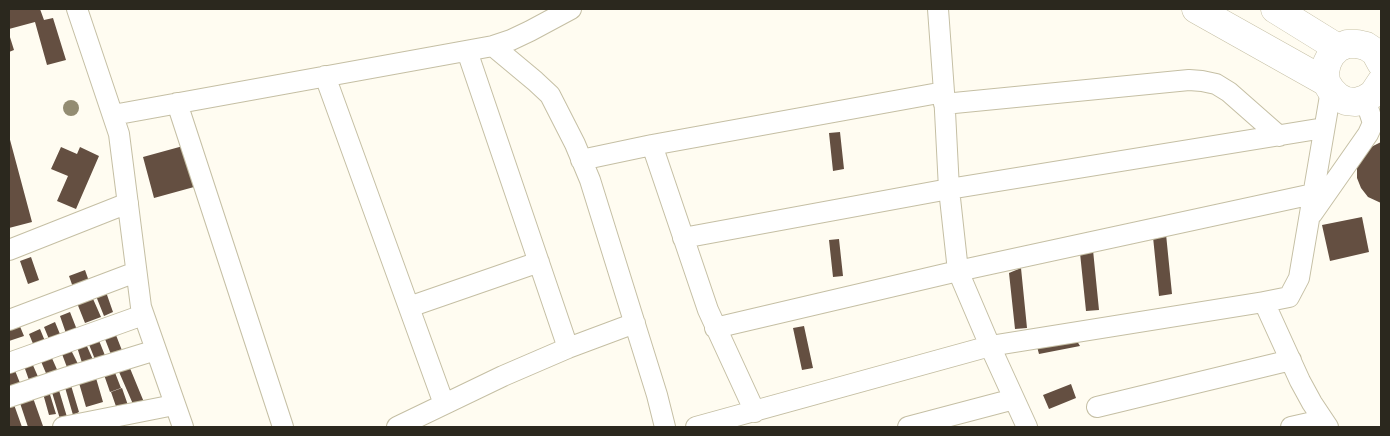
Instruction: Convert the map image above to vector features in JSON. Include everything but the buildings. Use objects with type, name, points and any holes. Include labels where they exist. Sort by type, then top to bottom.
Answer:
[{"type":"main road","points":[[1196,9],[1329,86],[1338,97],[1356,102],[1375,92]]},
{"type":"main road","points":[[1275,9],[1338,48]]},
{"type":"main road","points":[[1329,86],[1325,72],[1327,63],[1331,55],[1338,48],[1347,44],[1357,44],[1376,51]]},
{"type":"street","points":[[77,9],[119,134],[143,315],[183,427]]},
{"type":"street","points":[[112,115],[493,46],[510,40],[543,16],[571,9]]},
{"type":"street","points":[[938,9],[949,189],[958,271],[1027,427]]},
{"type":"street","points":[[493,46],[550,95],[581,160],[590,180],[657,395],[665,427]]},
{"type":"street","points":[[467,51],[568,348]]},
{"type":"street","points":[[325,76],[444,404]]},
{"type":"street","points":[[581,160],[652,145],[944,98],[1190,80],[1216,84],[1229,92],[1280,136]]},
{"type":"street","points":[[696,427],[990,346],[1289,297],[1299,278],[1324,128],[1329,86]]},
{"type":"street","points":[[1308,220],[1368,134],[1373,123],[1375,92]]},
{"type":"street","points":[[177,103],[283,427]]},
{"type":"street","points":[[683,238],[949,189],[1324,128]]},
{"type":"street","points":[[652,145],[715,328],[755,412]]},
{"type":"street","points":[[715,328],[958,271],[1313,194]]},
{"type":"street","points":[[9,250],[128,202]]},
{"type":"street","points":[[409,307],[539,262]]},
{"type":"street","points":[[9,320],[136,272]]},
{"type":"street","points":[[1264,302],[1300,381],[1325,424],[1291,427]]},
{"type":"street","points":[[9,363],[143,315]]},
{"type":"street","points":[[398,427],[568,348],[634,323]]},
{"type":"street","points":[[9,397],[156,350]]},
{"type":"street","points":[[1097,406],[1291,360]]},
{"type":"street","points":[[908,427],[1014,399]]},
{"type":"street","points":[[63,427],[174,405]]}]
